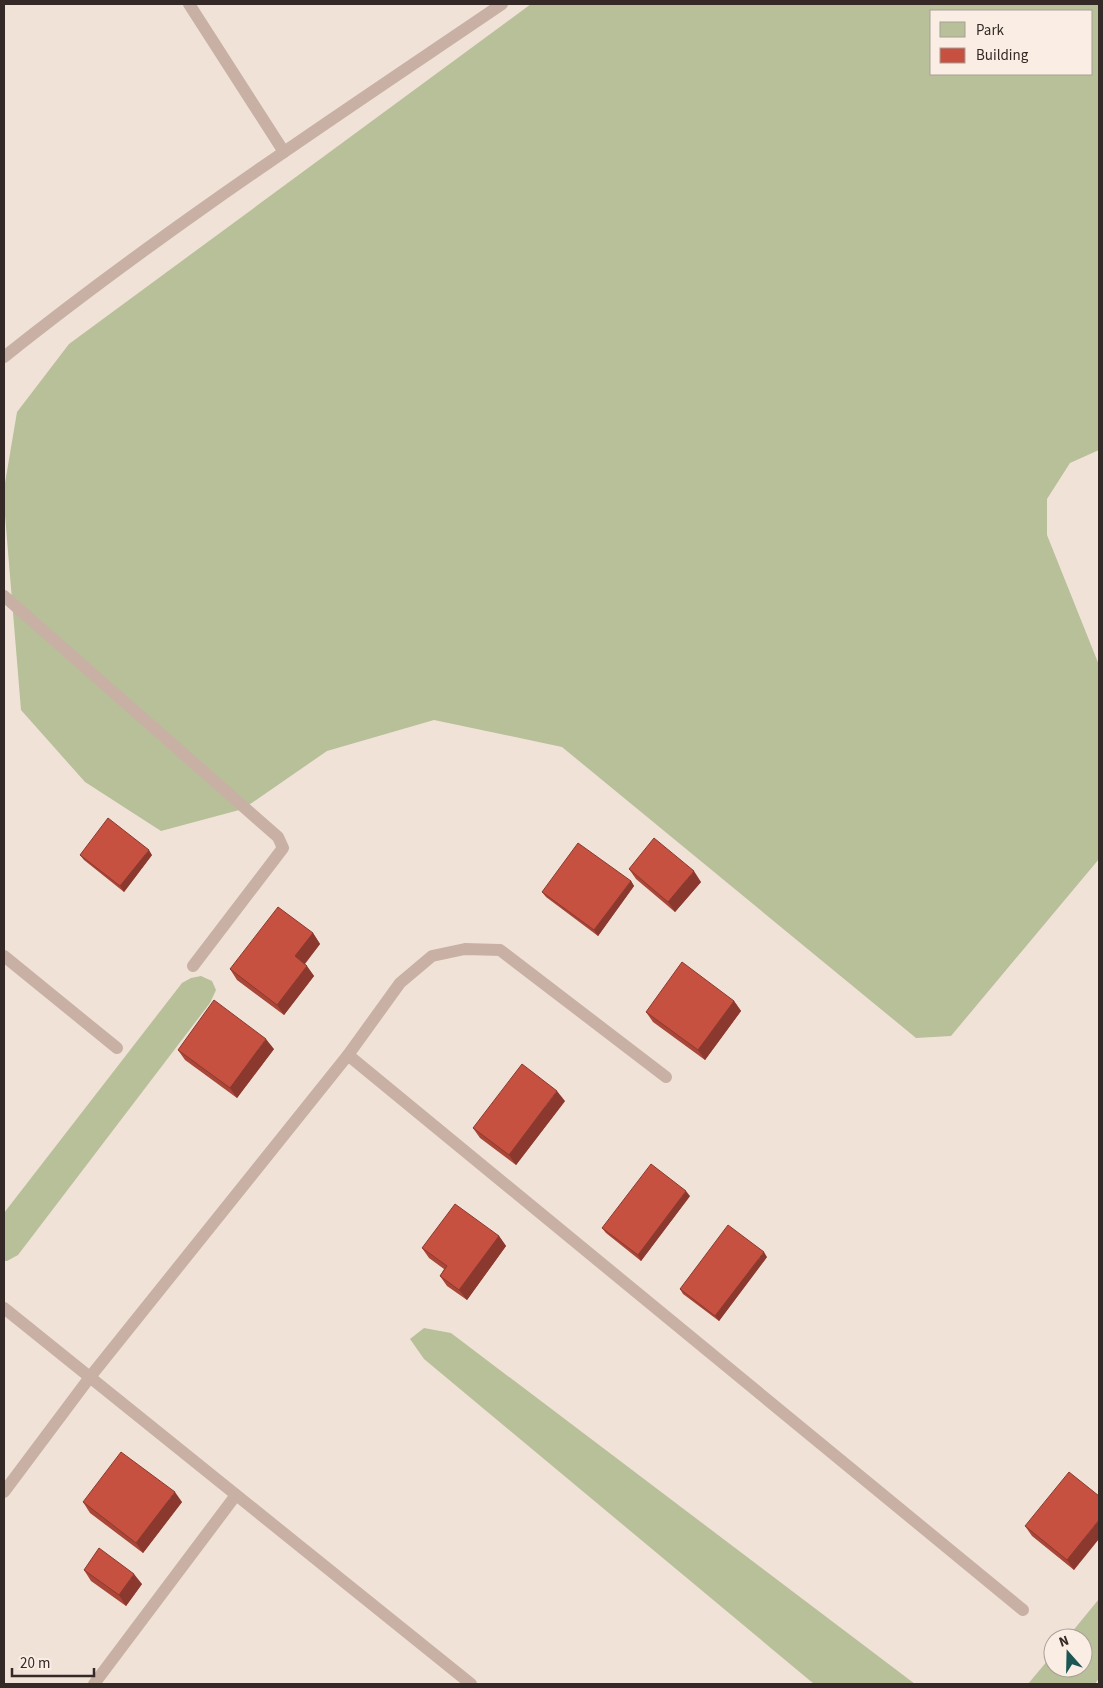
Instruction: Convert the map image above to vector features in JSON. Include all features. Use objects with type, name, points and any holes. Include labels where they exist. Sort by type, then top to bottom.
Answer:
[{"type":"lane","points":[[189,4],[284,152]]},
{"type":"lane","points":[[4,358],[61,312],[284,152],[502,4]]},
{"type":"lane","points":[[4,596],[278,836],[283,848],[193,966]]},
{"type":"lane","points":[[4,1492],[90,1377],[348,1055],[400,983],[432,956],[465,949],[500,950],[666,1077]]},
{"type":"lane","points":[[4,956],[116,1048]]},
{"type":"lane","points":[[348,1055],[1023,1610]]},
{"type":"lane","points":[[4,1308],[471,1684]]},
{"type":"lane","points":[[94,1684],[236,1495]]},
{"type":"green space","points":[[531,4],[1099,4],[1099,450],[1070,463],[1047,499],[1047,535],[1099,665],[1099,859],[951,1036],[916,1038],[562,747],[434,720],[327,751],[243,809],[161,831],[85,782],[21,710],[4,503],[4,489],[17,412],[69,344]]},
{"type":"green space","points":[[201,976],[212,981],[216,990],[210,1003],[18,1255],[4,1261],[4,1213],[182,983],[191,978]]},
{"type":"green space","points":[[424,1328],[451,1333],[915,1684],[814,1684],[424,1359],[410,1339]]},
{"type":"green space","points":[[1099,1599],[1099,1678],[1095,1684],[1028,1684],[1043,1666],[1043,1678],[1093,1678],[1093,1628],[1075,1628]]},
{"type":"building","points":[[108,818],[149,850],[120,886],[80,855]]},
{"type":"building","points":[[654,838],[694,871],[668,902],[629,869]]},
{"type":"building","points":[[578,843],[631,881],[594,930],[542,892]]},
{"type":"building","points":[[278,907],[313,933],[295,956],[307,966],[277,1005],[230,969]]},
{"type":"building","points":[[682,962],[734,1001],[698,1050],[646,1012]]},
{"type":"building","points":[[214,1000],[266,1039],[230,1088],[178,1050]]},
{"type":"building","points":[[522,1064],[557,1091],[509,1155],[473,1128]]},
{"type":"building","points":[[651,1164],[686,1191],[638,1255],[602,1228]]},
{"type":"building","points":[[455,1204],[499,1236],[459,1290],[440,1276],[447,1266],[422,1248]]},
{"type":"building","points":[[728,1225],[764,1252],[715,1316],[680,1289]]},
{"type":"building","points":[[121,1452],[175,1492],[136,1543],[83,1502]]},
{"type":"building","points":[[1069,1472],[1099,1496],[1099,1520],[1067,1560],[1025,1526]]},
{"type":"building","points":[[99,1548],[134,1574],[119,1595],[84,1570]]}]
